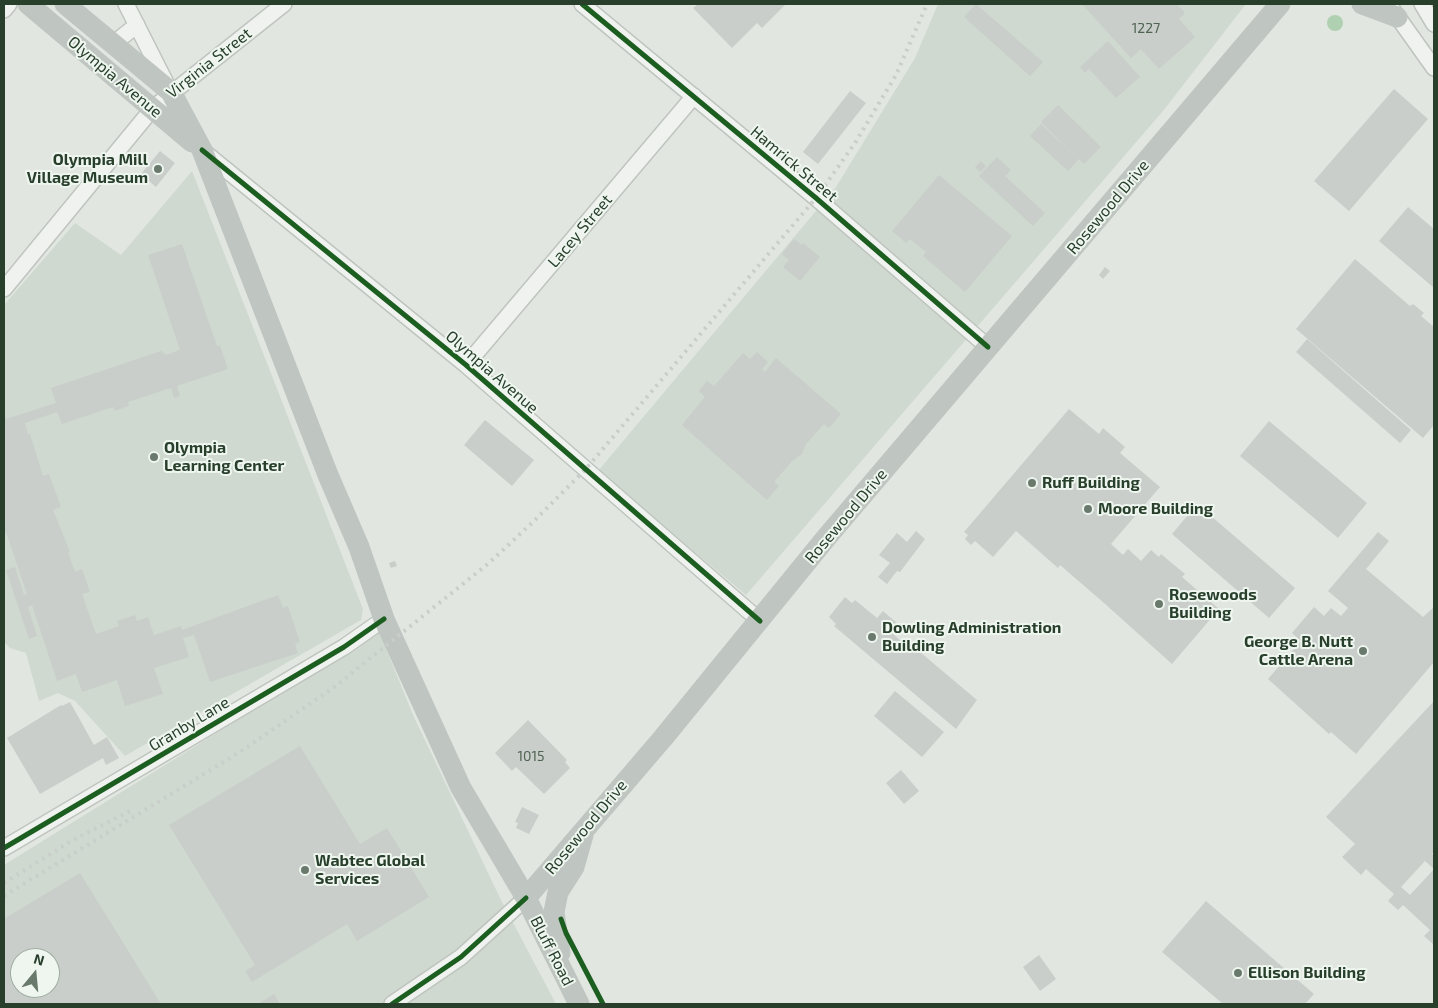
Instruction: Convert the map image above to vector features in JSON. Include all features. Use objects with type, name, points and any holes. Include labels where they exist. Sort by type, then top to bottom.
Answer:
[{"type":"main road","name":"Olympia Avenue","points":[[28,4],[202,150]]},
{"type":"main road","name":"Olympia Avenue","points":[[65,4],[171,92],[202,150]]},
{"type":"main road","name":"Rosewood Drive","points":[[526,898],[988,347],[1279,4]]},
{"type":"main road","points":[[1362,4],[1393,10]]},
{"type":"main road","name":"Bluff Road","points":[[202,150],[328,475],[359,547],[384,619],[461,788],[526,898],[579,1004]]},
{"type":"main road","points":[[564,975],[554,912],[558,892],[574,867],[585,829]]},
{"type":"street","points":[[4,10],[9,4]]},
{"type":"street","points":[[126,4],[171,92]]},
{"type":"street","name":"Virginia Street","points":[[4,289],[153,108],[284,4]]},
{"type":"street","name":"Hamrick Street","points":[[582,4],[816,198],[988,347]]},
{"type":"street","points":[[1422,4],[1434,24]]},
{"type":"street","points":[[1393,10],[1434,68]]},
{"type":"street","points":[[113,44],[136,25]]},
{"type":"street","name":"Lacey Street","points":[[466,365],[694,96]]},
{"type":"street","name":"Olympia Avenue","points":[[202,150],[466,365],[760,621]]},
{"type":"street","name":"Granby Lane","points":[[4,848],[344,647],[384,619]]},
{"type":"street","name":"Rosewood Drive","points":[[392,1004],[462,957],[526,898]]},
{"type":"shaded area","points":[[938,4],[1246,4],[1163,111],[746,595],[598,471],[836,187],[915,58]]},
{"type":"shaded area","points":[[1332,15],[1338,15],[1343,20],[1341,29],[1332,31],[1327,26],[1327,20]]},
{"type":"shaded area","name":"Olympia Learning Center","points":[[192,171],[363,609],[361,620],[125,756],[75,701],[58,693],[39,701],[26,653],[10,648],[4,642],[4,305],[75,223],[121,255]]},
{"type":"shaded area","points":[[379,632],[414,717],[499,896],[556,1004],[4,1004],[4,865]]},
{"type":"building","points":[[698,4],[786,4],[762,28],[757,23],[732,48],[693,8]]},
{"type":"building","points":[[976,4],[1043,62],[1030,76],[964,17]]},
{"type":"building","points":[[1082,4],[1177,4],[1185,13],[1179,19],[1195,37],[1159,69],[1141,49],[1131,58]]},
{"type":"building","points":[[1108,41],[1140,77],[1116,98],[1089,69],[1085,73],[1080,67]]},
{"type":"building","points":[[1394,89],[1428,119],[1349,211],[1314,181]]},
{"type":"building","points":[[850,91],[866,103],[818,164],[803,152]]},
{"type":"building","points":[[1058,105],[1101,147],[1084,164],[1079,159],[1068,171],[1030,136],[1041,124],[1075,156],[1041,122]]},
{"type":"building","name":"Olympia Mill Village Museum","points":[[160,151],[175,163],[156,187],[141,174]]},
{"type":"building","points":[[997,157],[1011,170],[1005,176],[1045,213],[1033,226],[979,176]]},
{"type":"building","points":[[981,161],[986,166],[980,172],[975,167]]},
{"type":"building","points":[[939,175],[1012,236],[965,292],[923,256],[926,252],[910,239],[906,243],[892,231]]},
{"type":"building","points":[[1408,207],[1434,229],[1434,288],[1379,241]]},
{"type":"building","points":[[794,239],[802,245],[803,243],[820,257],[800,281],[783,267],[789,260],[782,254]]},
{"type":"building","points":[[182,244],[217,346],[220,345],[228,369],[177,386],[180,396],[174,398],[171,388],[128,402],[129,406],[115,411],[113,407],[62,424],[57,412],[25,423],[28,434],[30,434],[43,476],[49,474],[61,507],[53,510],[70,552],[68,552],[75,572],[82,569],[90,592],[82,594],[96,634],[119,626],[117,621],[135,615],[137,621],[148,617],[154,635],[181,626],[182,630],[278,595],[283,608],[288,606],[300,642],[295,644],[298,653],[210,682],[194,635],[183,638],[189,657],[154,668],[163,694],[125,706],[117,680],[82,692],[76,674],[57,681],[32,605],[28,607],[37,636],[29,639],[6,570],[15,567],[24,595],[27,594],[6,532],[4,532],[4,415],[6,419],[56,403],[51,388],[161,351],[166,355],[180,350],[148,255]]},
{"type":"building","points":[[1355,259],[1410,306],[1413,304],[1424,313],[1421,316],[1434,327],[1434,425],[1423,438],[1296,329]]},
{"type":"building","points":[[1105,267],[1110,271],[1103,279],[1099,275]]},
{"type":"building","points":[[1307,339],[1411,430],[1400,443],[1296,352]]},
{"type":"building","points":[[757,352],[768,362],[762,369],[765,372],[776,358],[841,414],[829,428],[824,424],[806,444],[802,454],[792,461],[774,482],[779,486],[767,500],[682,425],[705,397],[699,391],[707,381],[714,386],[743,353],[750,359]]},
{"type":"building","points":[[1069,409],[1099,434],[1103,428],[1125,447],[1120,453],[1160,487],[1111,544],[1123,555],[1128,549],[1141,561],[1151,550],[1159,557],[1161,554],[1185,574],[1182,577],[1219,609],[1172,664],[1060,565],[1058,568],[1016,531],[993,557],[975,541],[971,545],[965,539],[968,535],[964,532]]},
{"type":"building","points":[[485,420],[534,460],[512,486],[464,445]]},
{"type":"building","points":[[1269,421],[1367,503],[1338,538],[1240,456]]},
{"type":"building","points":[[1197,504],[1295,588],[1269,618],[1172,534]]},
{"type":"building","points":[[916,531],[925,539],[900,572],[897,571],[887,584],[878,577],[890,563],[879,555],[897,533],[907,542]]},
{"type":"building","name":"George B. Nutt Cattle Arena","points":[[1378,532],[1389,541],[1366,569],[1423,617],[1434,607],[1434,662],[1356,754],[1331,732],[1329,734],[1268,679],[1301,641],[1292,633],[1314,607],[1324,616],[1331,608],[1341,616],[1348,608],[1328,591]]},
{"type":"building","points":[[395,561],[397,566],[391,568],[389,563]]},
{"type":"building","points":[[845,597],[852,603],[855,600],[877,618],[883,611],[897,623],[890,631],[903,645],[910,651],[914,647],[977,700],[956,729],[834,626],[836,624],[829,617]]},
{"type":"building","points":[[895,691],[944,732],[922,757],[874,716]]},
{"type":"building","points":[[1434,701],[1434,851],[1432,854],[1434,856],[1434,869],[1434,945],[1424,936],[1430,930],[1403,905],[1398,910],[1388,901],[1394,894],[1366,869],[1361,875],[1342,857],[1355,844],[1326,817]],"holes":[[[1425,861],[1434,869],[1410,895],[1401,887]]]},
{"type":"building","points":[[70,702],[94,745],[107,737],[119,758],[106,765],[103,758],[40,794],[7,738],[61,705]]},
{"type":"building","points":[[528,720],[567,760],[565,762],[570,768],[544,794],[516,767],[512,771],[495,753]]},
{"type":"building","name":"Wabtec Global Services","points":[[300,746],[360,844],[387,828],[429,897],[357,941],[347,924],[252,982],[245,971],[255,965],[169,825]]},
{"type":"building","points":[[901,770],[919,791],[904,804],[886,783]]},
{"type":"building","points":[[522,807],[539,815],[529,834],[516,828],[518,823],[515,822]]},
{"type":"building","points":[[80,873],[161,1004],[4,1004],[4,919]]},
{"type":"building","name":"Ellison Building","points":[[1206,901],[1314,994],[1305,1004],[1223,1004],[1162,952]]},
{"type":"building","points":[[1039,955],[1056,979],[1040,991],[1023,967]]},
{"type":"building","points":[[274,994],[280,1004],[258,1004]]},
{"type":"railway","points":[[4,896],[240,752],[337,685],[489,563],[534,521],[585,470],[816,198],[855,143],[896,75],[927,4]]},
{"type":"railway","points":[[4,883],[73,840],[132,810]]},
{"type":"cycle path","points":[[582,4],[816,198],[988,347]]},
{"type":"cycle path","points":[[202,150],[466,365],[760,621]]},
{"type":"cycle path","points":[[4,848],[344,647],[384,619]]},
{"type":"cycle path","points":[[392,1004],[461,957],[526,898]]},
{"type":"cycle path","points":[[561,919],[566,933],[603,1004]]},
{"type":"place","name":"Olympia Mill Village Museum","points":[[158,169]]},
{"type":"place","name":"Olympia Learning Center","points":[[154,457]]},
{"type":"place","name":"Ruff Building","points":[[1032,483]]},
{"type":"place","name":"Moore Building","points":[[1088,509]]},
{"type":"place","name":"Rosewoods Building","points":[[1159,604]]},
{"type":"place","name":"Dowling Administration Building","points":[[872,637]]},
{"type":"place","name":"George B. Nutt Cattle Arena","points":[[1363,651]]},
{"type":"place","name":"Wabtec Global Services","points":[[305,870]]},
{"type":"place","name":"Ellison Building","points":[[1238,973]]}]
